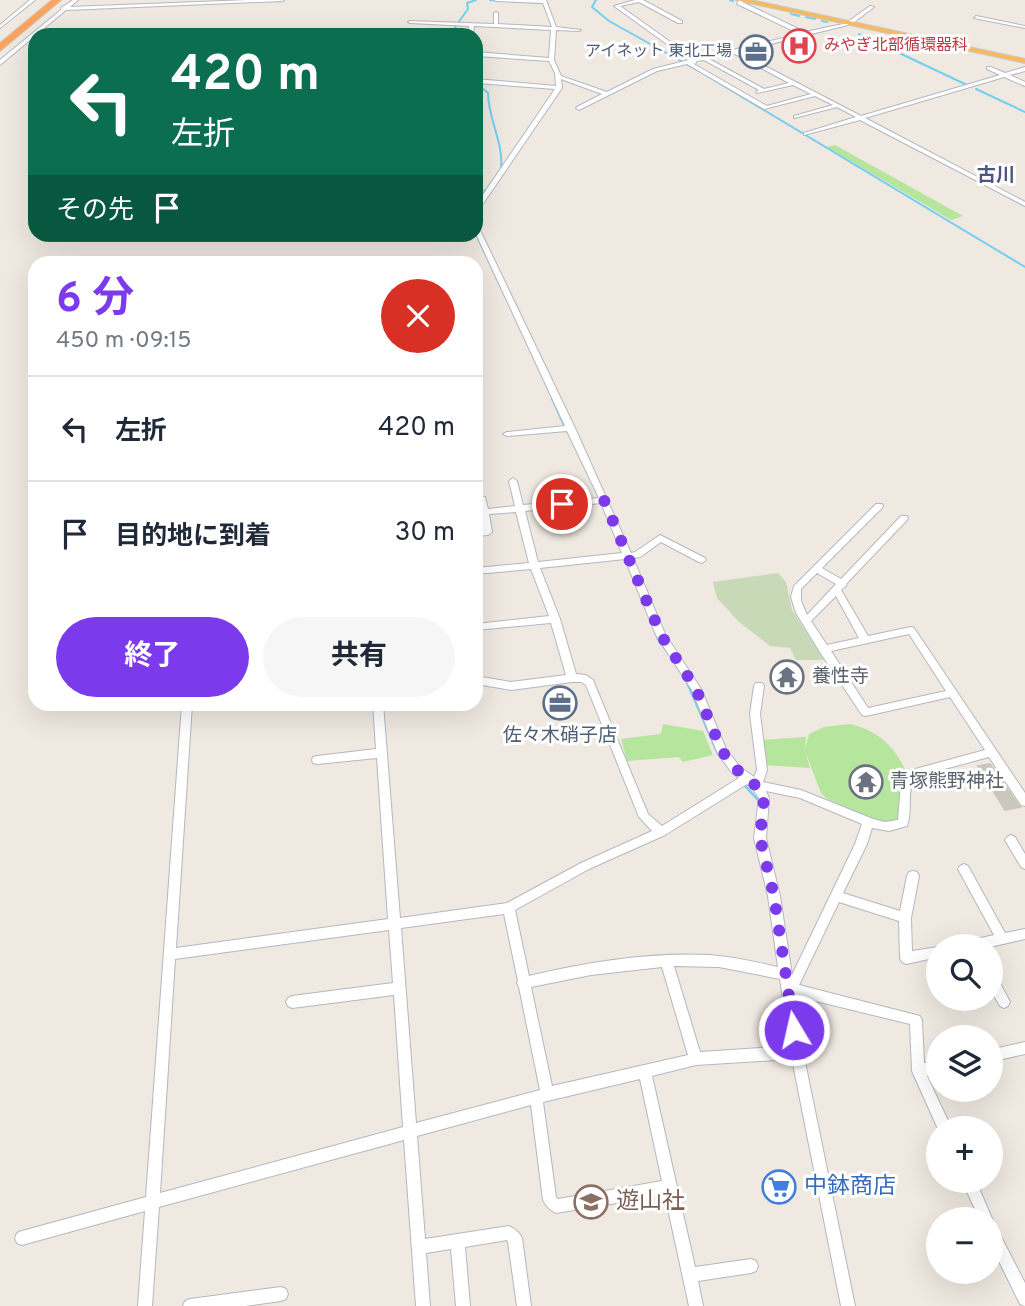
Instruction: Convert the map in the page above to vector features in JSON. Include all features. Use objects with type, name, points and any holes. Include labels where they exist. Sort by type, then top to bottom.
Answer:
[{"type":"highway","points":[[741,0],[1025,60]]},
{"type":"highway","points":[[751,0],[848,23]]},
{"type":"highway","points":[[0,39],[47,4],[60,3]]},
{"type":"highway","points":[[0,48],[47,4]]},
{"type":"street","points":[[0,27],[33,0]]},
{"type":"street","points":[[35,28],[60,3],[76,0]]},
{"type":"street","points":[[60,3],[282,0]]},
{"type":"street","points":[[483,200],[559,88],[559,77],[551,60],[554,27],[545,1],[496,0]]},
{"type":"street","points":[[680,22],[640,0],[616,6],[689,63],[766,108],[816,94]]},
{"type":"street","points":[[741,0],[739,3],[805,34]]},
{"type":"street","points":[[579,108],[655,70],[848,23],[872,6]]},
{"type":"street","points":[[496,13],[496,25]]},
{"type":"street","points":[[976,17],[1025,27]]},
{"type":"street","points":[[410,22],[579,30]]},
{"type":"street","points":[[472,24],[472,28]]},
{"type":"street","points":[[0,63],[28,35]]},
{"type":"street","points":[[736,52],[1025,204]]},
{"type":"street","points":[[483,55],[551,60]]},
{"type":"street","points":[[706,59],[764,91]]},
{"type":"street","points":[[989,68],[1025,84]]},
{"type":"street","points":[[806,134],[1025,69]]},
{"type":"street","points":[[559,77],[607,94]]},
{"type":"street","points":[[483,82],[559,88]]},
{"type":"street","points":[[745,96],[794,83]]},
{"type":"street","points":[[796,117],[836,106]]},
{"type":"street","points":[[483,242],[604,500],[661,635],[696,689],[722,751],[764,798],[760,838],[774,896],[797,1052],[848,1306]]},
{"type":"street","points":[[507,434],[571,428]]},
{"type":"street","points":[[513,481],[534,565],[555,619],[572,678]]},
{"type":"street","points":[[484,512],[604,500]]},
{"type":"street","points":[[483,506],[488,532],[483,532]]},
{"type":"street","points":[[879,506],[797,588],[795,594],[799,611],[866,712],[953,693]]},
{"type":"street","points":[[806,621],[904,518]]},
{"type":"street","points":[[483,570],[637,555],[660,538],[702,561]]},
{"type":"street","points":[[816,569],[840,587],[865,639]]},
{"type":"street","points":[[483,626],[555,619]]},
{"type":"street","points":[[823,649],[911,630],[1025,802]]},
{"type":"street","points":[[483,681],[512,686],[572,678],[583,678],[590,682],[644,817],[661,832]]},
{"type":"street","points":[[170,954],[509,908],[575,871],[661,832],[751,782],[762,770],[755,714],[759,686]]},
{"type":"street","points":[[145,1306],[187,711]]},
{"type":"street","points":[[379,711],[423,1306]]},
{"type":"street","points":[[751,782],[801,794],[880,827],[892,827],[903,823],[905,784],[912,774],[992,752]]},
{"type":"street","points":[[317,760],[382,753]]},
{"type":"street","points":[[787,988],[795,981],[861,844],[868,821]]},
{"type":"street","points":[[1011,840],[1025,864]]},
{"type":"street","points":[[964,869],[999,934]]},
{"type":"street","points":[[913,876],[905,918],[906,958],[926,954]]},
{"type":"street","points":[[835,896],[905,918]]},
{"type":"street","points":[[509,908],[541,1096],[550,1200],[556,1206],[670,1187]]},
{"type":"street","points":[[1003,939],[1025,934]]},
{"type":"street","points":[[523,983],[554,975],[667,962],[710,961],[785,974]]},
{"type":"street","points":[[667,962],[696,1059]]},
{"type":"street","points":[[292,1002],[400,988]]},
{"type":"street","points":[[787,988],[916,1020],[918,1071],[939,1116]]},
{"type":"street","points":[[1003,1053],[1025,1048]]},
{"type":"street","points":[[22,1238],[541,1096],[696,1059],[797,1052]]},
{"type":"street","points":[[918,1071],[926,1069]]},
{"type":"street","points":[[645,1072],[696,1306]]},
{"type":"street","points":[[419,1247],[509,1233],[515,1238],[524,1306]]},
{"type":"street","points":[[457,1241],[463,1306]]},
{"type":"street","points":[[1003,1254],[1025,1299]]},
{"type":"street","points":[[690,1275],[751,1266]]},
{"type":"street","points":[[190,1306],[281,1294]]},
{"type":"green space","points":[[835,145],[963,216],[951,220],[827,147]]},
{"type":"green space","points":[[778,573],[786,582],[792,610],[824,660],[796,660],[790,648],[770,646],[739,622],[717,598],[713,582]]},
{"type":"green space","points":[[663,724],[703,731],[713,755],[683,762],[679,757],[627,761],[621,739],[661,734]]},
{"type":"green space","points":[[850,724],[869,730],[884,740],[902,763],[906,772],[899,819],[873,819],[827,799],[821,793],[805,751],[810,768],[763,765],[761,740],[806,737],[805,750],[809,734],[824,727]]},
{"type":"building","points":[[990,764],[1020,807],[1005,810],[978,766]]},
{"type":"waterway","points":[[458,23],[468,9],[467,3],[476,0]]},
{"type":"waterway","points":[[490,0],[542,3]]},
{"type":"waterway","points":[[596,0],[592,7],[609,21],[704,74],[1025,267]]},
{"type":"waterway","points":[[791,14],[799,16]]},
{"type":"waterway","points":[[806,17],[815,19]]},
{"type":"waterway","points":[[822,21],[827,22]]},
{"type":"waterway","points":[[859,34],[967,85]]},
{"type":"waterway","points":[[483,89],[488,93],[500,150],[501,169]]},
{"type":"waterway","points":[[976,89],[1025,112]]},
{"type":"waterway","points":[[489,187],[493,180]]},
{"type":"waterway","points":[[480,242],[500,285]]},
{"type":"waterway","points":[[552,398],[564,425]]},
{"type":"waterway","points":[[652,623],[658,639],[667,651]]},
{"type":"waterway","points":[[686,680],[718,754]]},
{"type":"waterway","points":[[745,786],[759,801]]},
{"type":"place","name":"みやぎ北部循環器科","points":[[799,46]]},
{"type":"place","name":"アイネット 東北工場","points":[[756,52]]},
{"type":"place","name":"養性寺","points":[[787,677]]},
{"type":"place","name":"佐々木硝子店","points":[[560,703]]},
{"type":"place","name":"青塚熊野神社","points":[[866,782]]},
{"type":"place","name":"中鉢商店","points":[[779,1187]]},
{"type":"place","name":"遊山社","points":[[591,1202]]},
{"type":"district","name":"古川","points":[[996,176]]},
{"type":"route","points":[[562,504],[604,500],[661,635],[696,689],[722,751],[764,798],[760,838],[774,896],[794,1030]]}]
